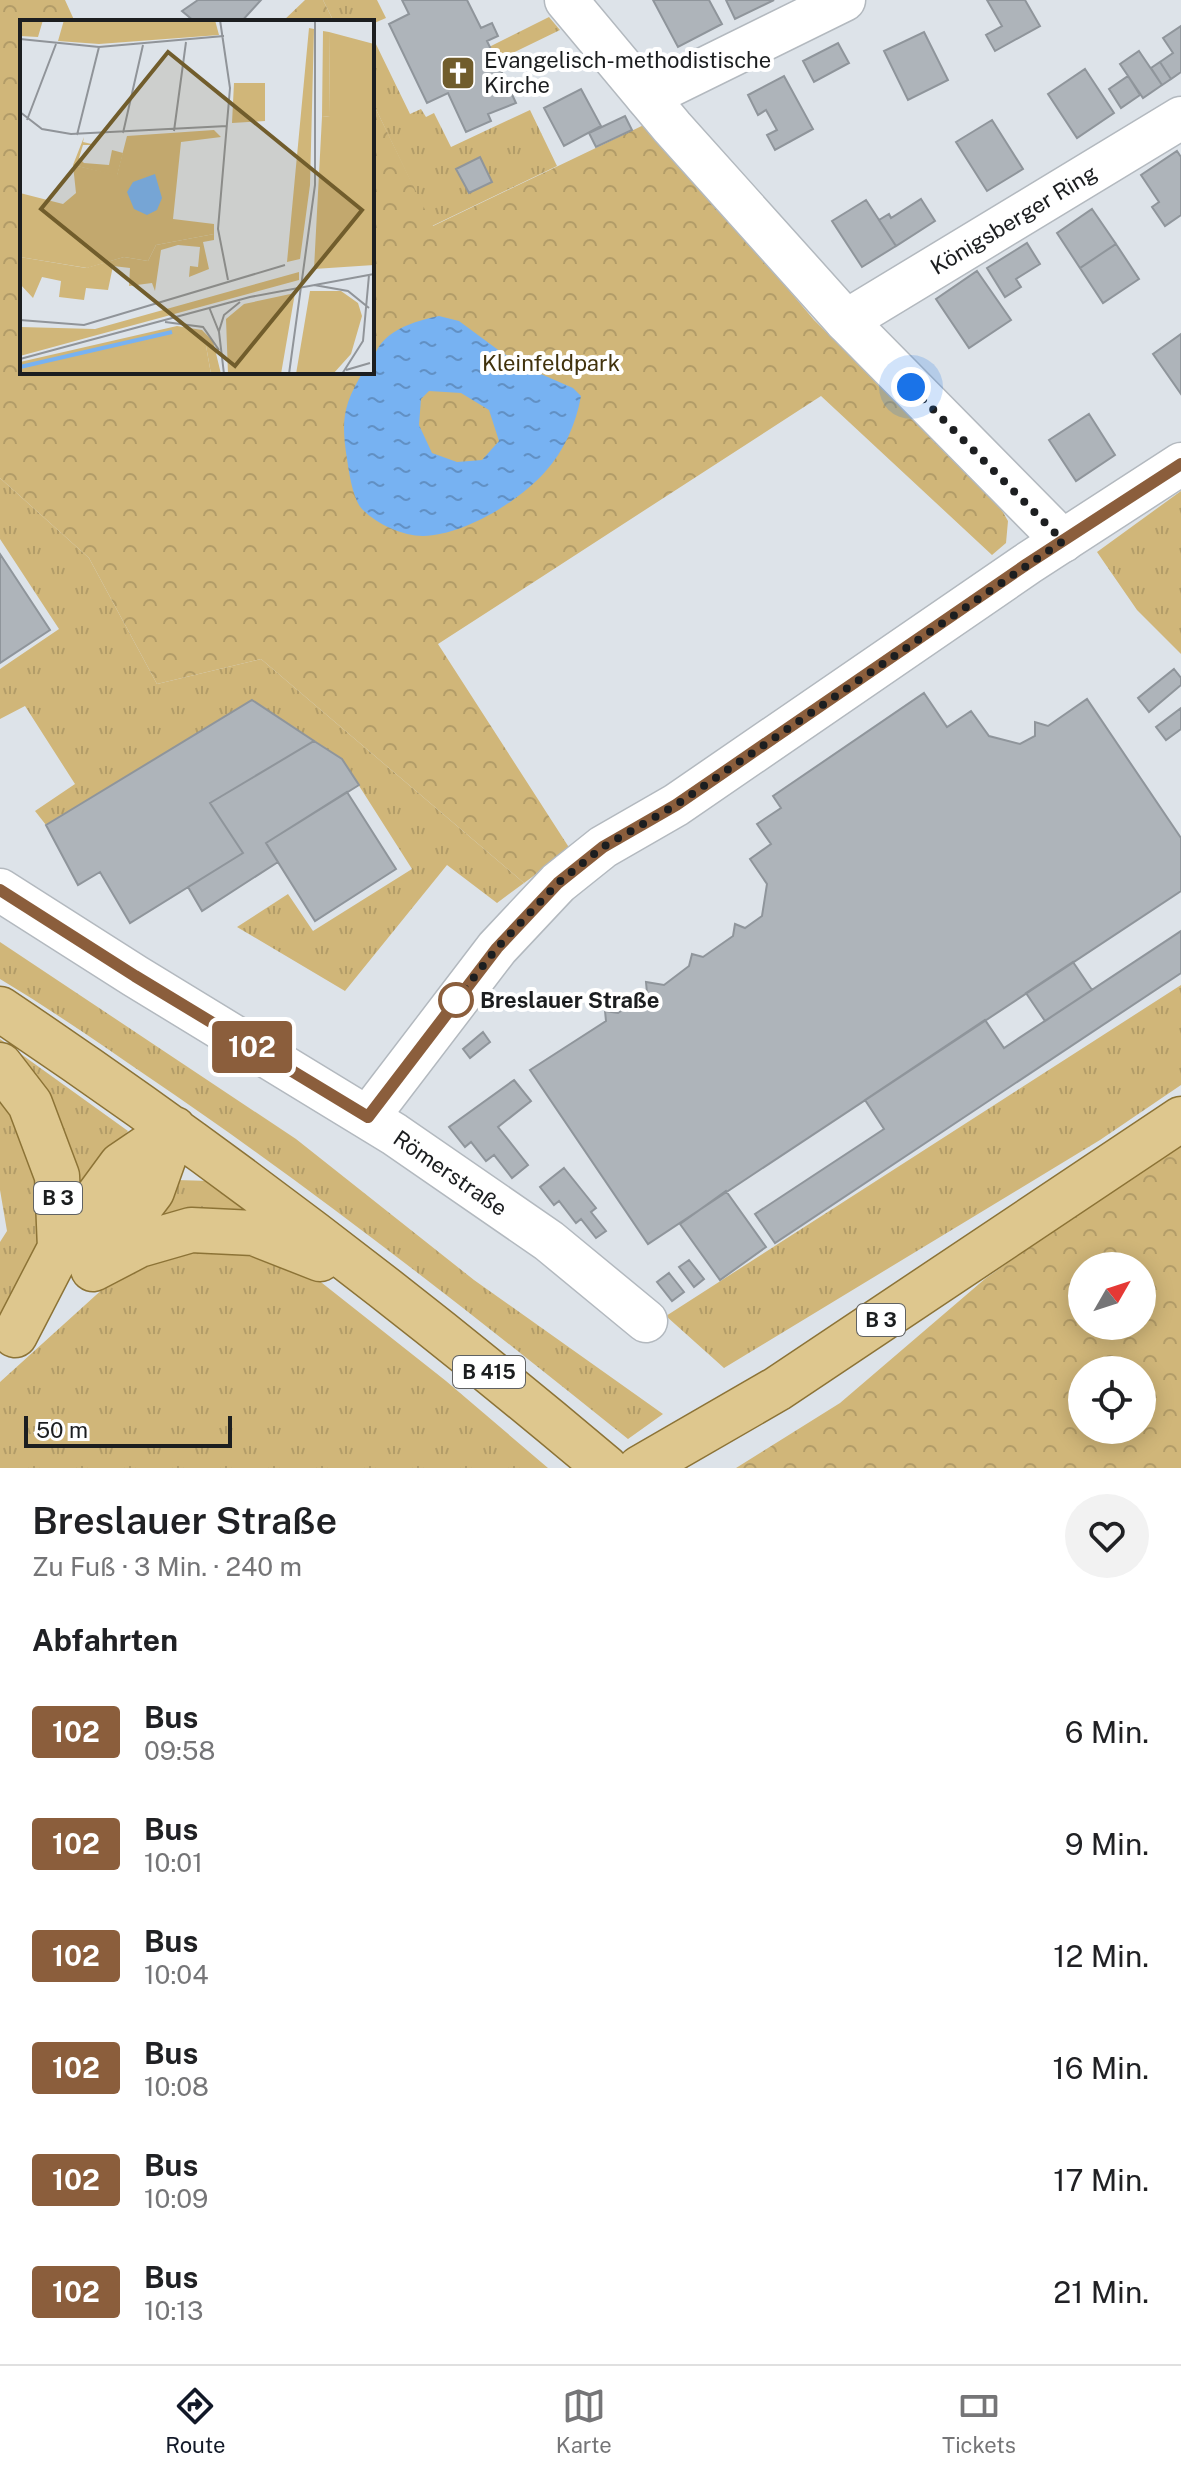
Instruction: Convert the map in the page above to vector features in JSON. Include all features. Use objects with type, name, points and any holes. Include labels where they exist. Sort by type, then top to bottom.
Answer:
[{"type":"main road","name":"B 415","points":[[0,1009],[174,1129],[371,1279],[544,1415],[606,1468]]},
{"type":"main road","name":"B 3","points":[[0,1065],[30,1104],[57,1176],[77,1259]]},
{"type":"main road","name":"B 3","points":[[640,1468],[777,1389],[1181,1119]]},
{"type":"main road","points":[[8,1344],[77,1259],[152,1191],[174,1129]]},
{"type":"main road","points":[[77,1259],[191,1230],[254,1233],[371,1279]]},
{"type":"street","points":[[566,0],[647,97],[846,321],[1063,541]]},
{"type":"street","points":[[647,97],[844,0]]},
{"type":"street","name":"Königsberger Ring","points":[[846,321],[1181,118]]},
{"type":"street","points":[[381,1126],[497,948],[558,883],[603,847],[676,805],[1181,464]]},
{"type":"street","name":"Römerstraße","points":[[0,890],[381,1126],[549,1241],[646,1321]]},
{"type":"green space","name":"Kleinfeldpark","points":[[0,0],[65,0],[74,20],[20,20],[20,374],[374,374],[374,105],[433,226],[648,123],[814,320],[996,500],[1008,521],[1006,543],[992,555],[821,396],[438,644],[570,849],[524,883],[261,659],[157,684],[89,558],[0,478]]},
{"type":"green space","points":[[305,0],[323,0],[333,20],[284,20]]},
{"type":"green space","points":[[323,0],[377,0],[386,18],[374,23],[374,20],[333,20]]},
{"type":"green space","points":[[549,17],[560,30],[496,61],[489,47]]},
{"type":"green space","points":[[374,40],[410,114],[421,109],[426,117],[434,113],[451,147],[530,110],[557,166],[432,226],[374,105]]},
{"type":"green space","points":[[0,478],[89,558],[157,684],[261,659],[524,883],[497,903],[447,865],[345,991],[237,927],[288,894],[313,931],[412,869],[342,759],[252,700],[46,825],[35,811],[75,784],[25,706],[0,719],[0,669],[59,629],[0,539]]},
{"type":"green space","points":[[1181,491],[1181,654],[1137,610],[1097,552]]},
{"type":"green space","points":[[0,942],[296,1139],[474,1280],[663,1414],[628,1439],[451,1299],[271,1163],[93,1039],[0,979]]},
{"type":"green space","points":[[1181,985],[1181,1085],[1100,1140],[724,1368],[666,1316]]},
{"type":"green space","points":[[0,1039],[128,1131],[74,1196],[0,1047]]},
{"type":"green space","points":[[0,1094],[21,1135],[39,1184],[44,1241],[19,1291],[0,1316],[0,1242],[7,1231],[0,1190]]},
{"type":"green space","points":[[1181,1142],[1181,1468],[736,1468],[840,1403],[986,1278]]},
{"type":"green space","points":[[176,1180],[211,1181],[242,1209],[238,1215],[152,1225]]},
{"type":"green space","points":[[238,1248],[317,1279],[446,1381],[548,1468],[0,1468],[0,1382],[106,1286],[176,1251]]},
{"type":"water","points":[[439,316],[459,321],[501,352],[573,388],[581,396],[576,417],[563,446],[552,464],[534,483],[489,515],[439,534],[407,534],[375,520],[360,506],[349,471],[344,423],[351,394],[362,374],[374,374],[374,359],[385,339],[404,327]],"holes":[[[429,391],[461,393],[489,410],[499,441],[482,460],[457,462],[432,453],[419,425],[421,399]]]},
{"type":"building","points":[[198,0],[261,0],[243,20],[193,20],[182,11]]},
{"type":"building","name":"Evangelisch-methodistische Kirche","points":[[402,0],[467,0],[481,28],[492,23],[498,36],[487,41],[516,103],[488,114],[491,121],[466,132],[448,93],[427,103],[389,24],[409,14]]},
{"type":"building","points":[[653,0],[709,0],[722,24],[678,47]]},
{"type":"building","points":[[726,0],[774,0],[735,19]]},
{"type":"building","points":[[987,0],[1025,0],[1040,26],[995,51],[986,35],[1002,26]]},
{"type":"building","points":[[1181,26],[1181,72],[1171,79],[1160,62],[1173,53],[1163,38]]},
{"type":"building","points":[[924,32],[948,80],[908,100],[884,51]]},
{"type":"building","points":[[838,43],[849,63],[814,82],[803,61]]},
{"type":"building","points":[[1139,51],[1162,85],[1143,98],[1120,64]]},
{"type":"building","points":[[1160,62],[1171,79],[1162,85],[1151,68]]},
{"type":"building","points":[[1085,69],[1114,113],[1077,138],[1048,94]]},
{"type":"building","points":[[784,76],[813,129],[775,150],[767,135],[777,130],[766,110],[758,115],[748,95]]},
{"type":"building","points":[[1128,76],[1140,95],[1121,108],[1109,89]]},
{"type":"building","points":[[581,89],[601,126],[564,146],[544,108]]},
{"type":"building","points":[[625,116],[632,130],[596,147],[589,133]]},
{"type":"building","points":[[992,120],[1023,169],[987,191],[956,142]]},
{"type":"building","points":[[1177,151],[1181,157],[1181,215],[1165,226],[1152,207],[1159,202],[1141,175]]},
{"type":"building","points":[[480,157],[492,182],[469,193],[456,169]]},
{"type":"building","points":[[921,199],[935,221],[896,246],[879,220],[889,214],[891,218]]},
{"type":"building","points":[[866,200],[896,246],[862,267],[832,221]]},
{"type":"building","points":[[1092,209],[1116,244],[1080,268],[1057,233]]},
{"type":"building","points":[[1027,243],[1040,264],[1016,279],[1021,287],[1005,297],[987,268]]},
{"type":"building","points":[[1116,244],[1139,279],[1103,303],[1080,268]]},
{"type":"building","points":[[977,271],[1011,320],[969,348],[936,299]]},
{"type":"building","points":[[1181,334],[1181,394],[1153,354]]},
{"type":"building","points":[[1089,414],[1115,455],[1076,481],[1049,440]]},
{"type":"building","points":[[0,554],[50,630],[0,663]]},
{"type":"building","points":[[1174,669],[1181,678],[1181,685],[1149,712],[1138,698]]},
{"type":"building","points":[[924,693],[947,727],[971,711],[989,736],[1020,744],[1035,736],[1035,722],[1048,726],[1087,699],[1181,838],[1181,891],[648,1244],[530,1070],[606,1021],[605,1011],[618,1013],[647,993],[646,982],[664,985],[689,966],[692,954],[703,957],[733,936],[735,924],[745,928],[762,916],[767,884],[750,859],[771,844],[757,824],[781,808],[773,796]]},
{"type":"building","points":[[252,700],[314,741],[210,803],[243,853],[130,923],[100,872],[78,885],[46,825]]},
{"type":"building","points":[[1181,708],[1181,729],[1166,740],[1156,727]]},
{"type":"building","points":[[314,741],[342,759],[359,785],[266,843],[278,862],[202,911],[188,887],[243,853],[210,803]]},
{"type":"building","points":[[347,792],[396,869],[315,921],[266,843]]},
{"type":"building","points":[[1181,931],[1181,973],[775,1243],[755,1214],[884,1129],[865,1100],[985,1020],[1004,1048]]},
{"type":"building","points":[[1073,962],[1092,990],[1045,1021],[1026,993]]},
{"type":"building","points":[[483,1032],[490,1042],[470,1058],[463,1049]]},
{"type":"building","points":[[514,1080],[531,1101],[498,1127],[528,1165],[512,1178],[494,1155],[486,1161],[471,1142],[465,1147],[449,1127]]},
{"type":"building","points":[[564,1168],[596,1208],[591,1212],[606,1231],[596,1238],[581,1219],[576,1223],[559,1201],[554,1205],[540,1187]]},
{"type":"building","points":[[726,1191],[766,1247],[720,1280],[680,1224]]},
{"type":"building","points":[[689,1260],[704,1279],[694,1287],[679,1267]]},
{"type":"building","points":[[669,1273],[684,1292],[672,1301],[657,1282]]},
{"type":"bus line","name":"102","points":[[0,890],[368,1117],[497,948],[558,883],[603,847],[676,805],[1027,564],[1181,464]]},
{"type":"place","name":"Evangelisch-methodistische Kirche","points":[[458,73]]},
{"type":"place","name":"Breslauer Straße","points":[[456,1000]]},
{"type":"route","points":[[456,1000],[497,948],[558,883],[603,847],[676,805],[1063,541],[911,387]]}]
